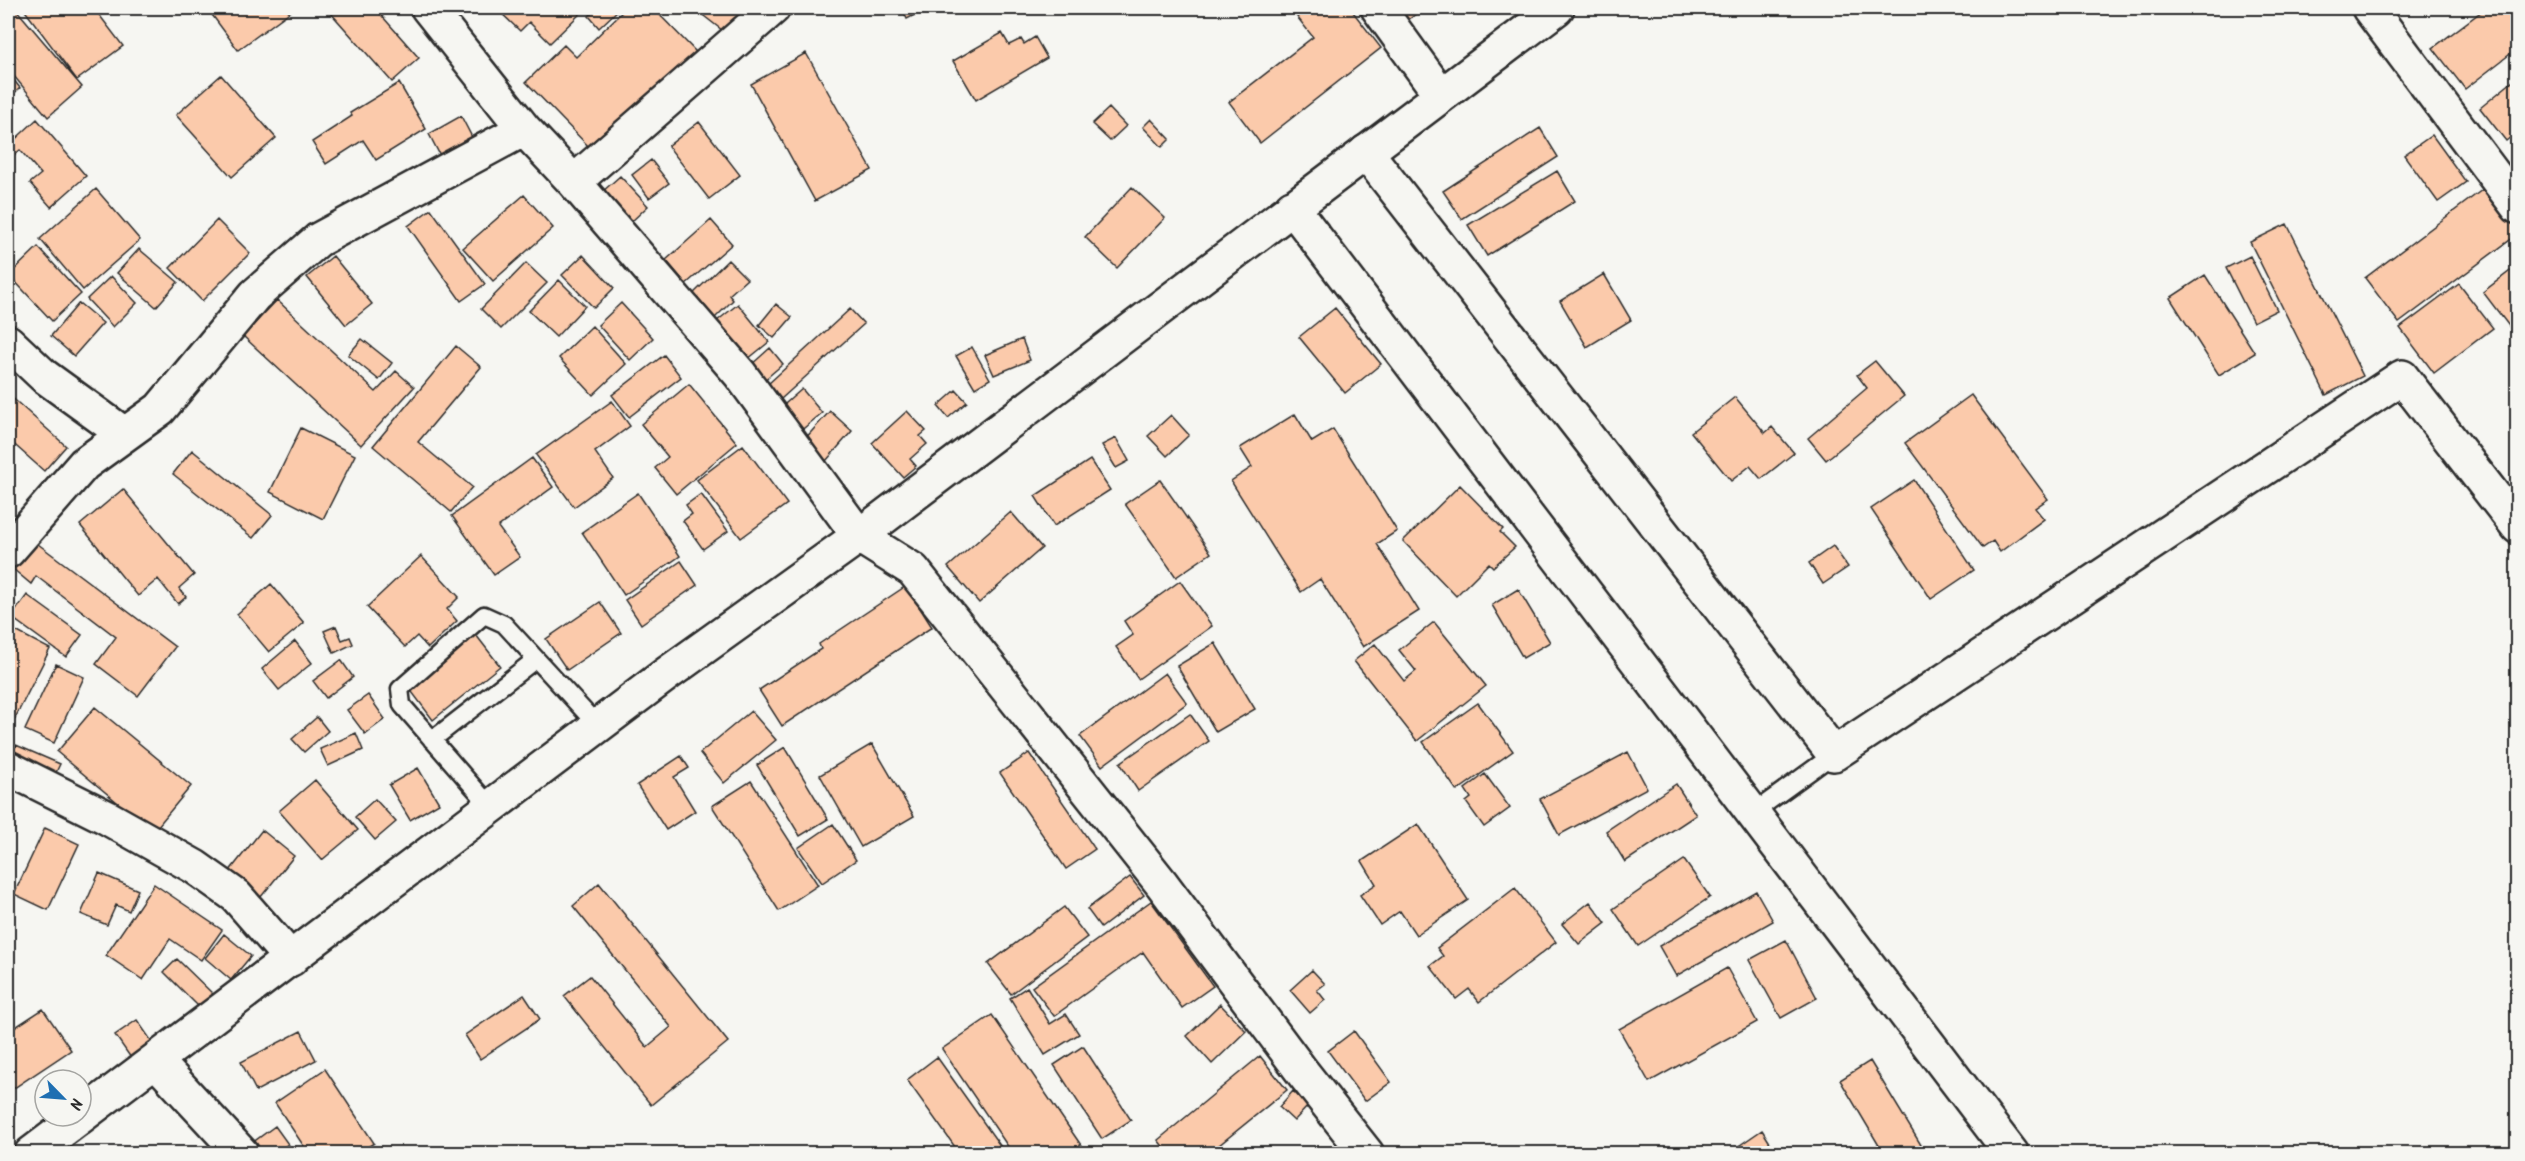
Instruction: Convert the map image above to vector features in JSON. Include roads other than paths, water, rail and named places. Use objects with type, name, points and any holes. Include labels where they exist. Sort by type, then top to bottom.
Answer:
[{"type":"street","points":[[428,8],[524,129],[574,182],[740,374],[859,536],[914,570],[1162,884],[1303,1073],[1367,1154]]},
{"type":"street","points":[[574,182],[773,8]]},
{"type":"street","points":[[1378,8],[1441,95]]},
{"type":"street","points":[[31,1154],[490,806],[859,536],[1557,8]]},
{"type":"street","points":[[2369,8],[2517,207]]},
{"type":"street","points":[[8,551],[84,464],[160,409],[255,294],[318,240],[524,129]]},
{"type":"street","points":[[1366,152],[1834,754],[2402,377],[2517,527]]},
{"type":"street","points":[[1292,207],[1754,812],[2000,1149]]},
{"type":"street","points":[[8,342],[44,376],[124,434]]},
{"type":"street","points":[[8,768],[106,817],[195,867],[236,896],[291,959]]},
{"type":"street","points":[[156,1061],[242,1154]]},
{"type":"lane","points":[[490,806],[402,705],[400,689],[484,615],[504,624],[598,726]]},
{"type":"lane","points":[[432,740],[536,659]]},
{"type":"lane","points":[[1754,812],[1834,754]]}]
